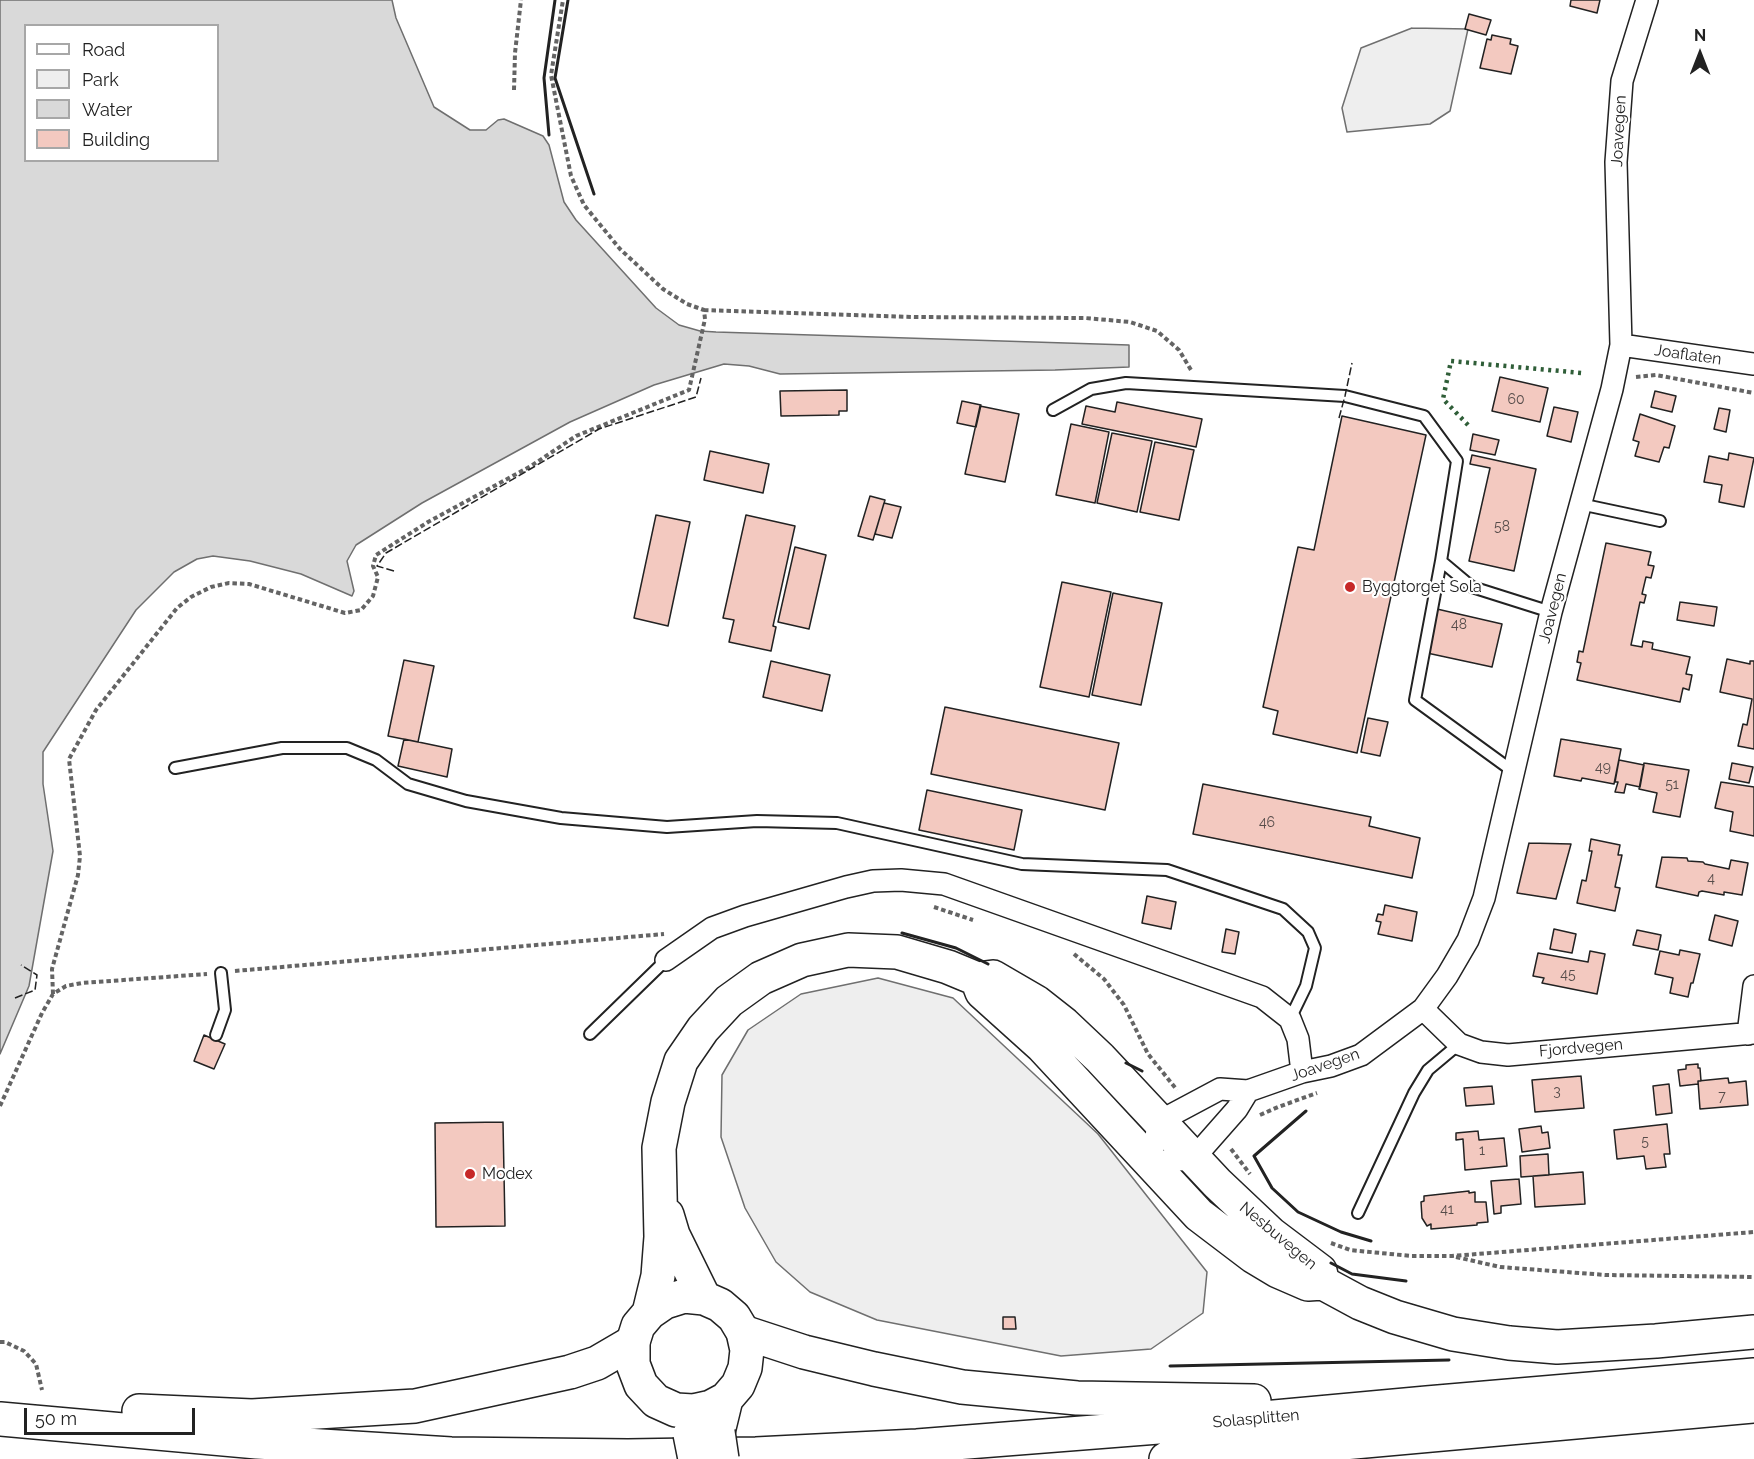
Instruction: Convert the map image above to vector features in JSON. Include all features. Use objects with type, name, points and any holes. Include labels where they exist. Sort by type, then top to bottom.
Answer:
[{"type":"main road","name":"Nesbuvegen","points":[[660,1190],[659,1148],[668,1102],[681,1061],[703,1029],[729,1001],[761,978],[802,960],[848,950],[897,952],[948,967],[978,979],[993,977],[1051,1013],[1100,1058],[1193,1159],[1271,1234],[1320,1270],[1323,1283],[1360,1303],[1395,1317],[1453,1334],[1509,1343],[1557,1347],[1600,1346],[1754,1332]]},
{"type":"main road","points":[[978,979],[982,992],[1042,1046],[1199,1215],[1253,1256],[1278,1271],[1308,1284],[1323,1283]]},
{"type":"main road","points":[[660,1190],[673,1235],[704,1298]]},
{"type":"main road","points":[[660,1190],[661,1237],[658,1276],[648,1313],[639,1326],[633,1342],[633,1364],[641,1385],[700,1439]]},
{"type":"main road","points":[[648,1313],[665,1302],[684,1296],[704,1298],[720,1305],[734,1317],[743,1332],[747,1350],[745,1368],[738,1385],[700,1439]]},
{"type":"main road","points":[[743,1332],[804,1352],[962,1387],[1077,1398],[1427,1402]]},
{"type":"main road","points":[[0,1407],[27,1406],[252,1416],[416,1406],[570,1372],[597,1363],[633,1342]]},
{"type":"main road","name":"Solasplitten","points":[[0,1419],[257,1442],[451,1454],[628,1456],[756,1454],[937,1445],[1209,1424],[1427,1402],[1754,1376]]},
{"type":"main road","points":[[700,1439],[693,1411],[711,1407],[726,1399]]},
{"type":"main road","name":"Solasplitten","points":[[1166,1459],[1754,1406]]},
{"type":"main road","points":[[1378,1459],[1466,1433]]},
{"type":"street","name":"Joavegen","points":[[1160,1121],[1220,1089],[1248,1091],[1361,1055],[1423,1009],[1447,976],[1468,940],[1484,898],[1551,612],[1612,389],[1621,345],[1616,162],[1622,81],[1647,0]]},
{"type":"street","name":"Joaflaten","points":[[1621,345],[1754,364]]},
{"type":"street","points":[[666,960],[712,928],[745,916],[855,885],[873,881],[902,880],[944,884],[1262,997],[1290,1019],[1298,1039],[1302,1072]]},
{"type":"street","points":[[1751,1033],[1754,986]]},
{"type":"street","name":"Fjordvegen","points":[[1423,1009],[1459,1044],[1481,1052],[1508,1055],[1751,1033]]},
{"type":"street","points":[[1160,1121],[1149,1162],[1193,1159],[1237,1109],[1248,1091]]},
{"type":"lane","points":[[1053,410],[1091,389],[1126,383],[1345,396],[1424,416],[1457,461],[1441,561],[1414,700],[1515,772]]},
{"type":"lane","points":[[1580,504],[1660,521]]},
{"type":"lane","points":[[1441,561],[1472,587],[1551,612]]},
{"type":"lane","points":[[175,768],[282,748],[347,748],[376,760],[408,784],[466,801],[561,818],[667,827],[757,821],[837,823],[1022,864],[1167,870],[1283,909],[1308,932],[1315,948],[1306,986],[1290,1019]]},
{"type":"lane","points":[[590,1034],[666,960]]},
{"type":"lane","points":[[216,1035],[225,1010],[221,973]]},
{"type":"lane","points":[[1358,1213],[1414,1093],[1428,1070],[1459,1044]]},
{"type":"path","points":[[514,90],[520,0]]},
{"type":"path","points":[[563,0],[551,75],[571,176],[584,205],[620,249],[663,289],[687,304],[704,310],[902,317],[1085,318],[1130,322],[1157,331],[1179,350],[1202,389]]},
{"type":"path","points":[[53,994],[52,969],[78,875],[80,856],[69,759],[96,710],[177,608],[211,586],[229,583],[249,584],[345,613],[361,610],[373,596],[378,577],[373,566],[376,555],[428,522],[531,466],[576,436],[689,390],[705,319],[704,310]]},
{"type":"path","points":[[924,905],[979,922]]},
{"type":"path","points":[[0,1106],[42,1013],[53,994],[66,986],[82,982],[221,973],[665,934]]},
{"type":"path","points":[[1064,951],[1075,955],[1104,979],[1124,1005],[1148,1054],[1184,1098]]},
{"type":"path","points":[[1227,1143],[1256,1182]]},
{"type":"path","points":[[1321,1239],[1350,1250],[1411,1256],[1452,1256],[1754,1232]]},
{"type":"path","points":[[1452,1256],[1500,1267],[1594,1274],[1754,1277]]},
{"type":"path","points":[[0,1342],[24,1351],[36,1364],[42,1390]]},
{"type":"green space","points":[[1412,28],[1468,29],[1450,111],[1430,124],[1347,132],[1342,108],[1361,48]]},
{"type":"green space","points":[[878,978],[953,998],[1098,1134],[1207,1272],[1203,1313],[1151,1349],[1061,1356],[877,1320],[810,1292],[776,1262],[745,1208],[721,1137],[722,1075],[748,1030],[801,994]]},
{"type":"water","points":[[0,0],[392,0],[396,18],[434,107],[470,130],[486,130],[498,120],[504,119],[543,136],[549,145],[564,202],[576,220],[656,308],[679,325],[700,331],[716,332],[1129,345],[1129,367],[780,374],[749,366],[724,364],[654,385],[570,422],[422,503],[356,545],[347,561],[354,591],[352,596],[301,574],[250,561],[213,556],[197,559],[174,572],[136,610],[43,752],[43,784],[53,851],[29,986],[0,1054]]},
{"type":"building","points":[[1571,0],[1600,0],[1597,13],[1570,6]]},
{"type":"building","points":[[1469,14],[1491,20],[1486,35],[1465,29]]},
{"type":"building","points":[[1492,35],[1511,39],[1510,44],[1518,46],[1511,74],[1480,68],[1487,39],[1491,40]]},
{"type":"building","points":[[1500,377],[1548,388],[1540,422],[1492,411]]},
{"type":"building","points":[[847,390],[847,411],[839,411],[839,415],[781,416],[780,391]]},
{"type":"building","points":[[1655,391],[1676,396],[1672,412],[1651,407]]},
{"type":"building","points":[[962,401],[981,405],[976,427],[957,423]]},
{"type":"building","points":[[1117,402],[1202,419],[1196,447],[1082,424],[1086,406],[1115,412]]},
{"type":"building","points":[[980,406],[1019,414],[1005,482],[965,474]]},
{"type":"building","points":[[1554,407],[1578,412],[1571,442],[1547,436]]},
{"type":"building","points":[[1719,408],[1730,410],[1726,432],[1714,429]]},
{"type":"building","points":[[1640,414],[1675,426],[1669,448],[1664,447],[1659,462],[1635,456],[1639,442],[1633,440]]},
{"type":"building","points":[[1342,416],[1426,435],[1357,753],[1273,734],[1278,711],[1263,707],[1298,547],[1314,550]]},
{"type":"building","points":[[1071,424],[1109,432],[1095,503],[1056,495]]},
{"type":"building","points":[[1112,433],[1152,441],[1137,512],[1097,503]]},
{"type":"building","points":[[1473,434],[1499,440],[1495,455],[1470,450]]},
{"type":"building","points":[[1155,442],[1194,450],[1179,520],[1140,512]]},
{"type":"building","points":[[710,451],[769,464],[763,493],[704,480]]},
{"type":"building","points":[[1729,453],[1754,458],[1744,507],[1719,502],[1722,485],[1704,482],[1709,456],[1728,460]]},
{"type":"building","points":[[1472,455],[1536,469],[1514,571],[1469,561],[1490,468],[1470,464]]},
{"type":"building","points":[[870,496],[885,500],[873,540],[858,536]]},
{"type":"building","points":[[884,503],[901,507],[892,538],[875,534]]},
{"type":"building","points":[[656,515],[690,522],[668,626],[634,618]]},
{"type":"building","points":[[746,515],[795,526],[773,626],[776,627],[771,651],[729,642],[734,620],[723,618]]},
{"type":"building","points":[[1606,543],[1651,552],[1648,565],[1654,566],[1651,578],[1646,577],[1642,594],[1646,595],[1644,603],[1640,602],[1631,645],[1642,647],[1643,641],[1653,643],[1652,649],[1690,657],[1686,674],[1692,675],[1689,690],[1683,688],[1680,702],[1577,680],[1581,663],[1577,662],[1579,651],[1583,652]]},
{"type":"building","points":[[795,547],[826,555],[809,629],[778,622]]},
{"type":"building","points":[[1062,582],[1111,592],[1089,697],[1040,687]]},
{"type":"building","points":[[1113,593],[1162,603],[1141,705],[1092,695]]},
{"type":"building","points":[[1680,602],[1717,607],[1714,626],[1677,620]]},
{"type":"building","points":[[1437,609],[1502,624],[1492,667],[1427,653]]},
{"type":"building","points":[[1727,659],[1750,664],[1750,661],[1754,661],[1754,749],[1738,746],[1743,724],[1747,725],[1752,699],[1720,692]]},
{"type":"building","points":[[404,660],[434,666],[418,742],[388,736]]},
{"type":"building","points":[[771,661],[830,675],[822,711],[763,697]]},
{"type":"building","points":[[945,707],[1119,743],[1105,810],[931,774]]},
{"type":"building","points":[[1368,718],[1388,722],[1380,756],[1361,752]]},
{"type":"building","points":[[404,739],[452,749],[447,777],[398,766]]},
{"type":"building","points":[[1561,739],[1621,749],[1614,784],[1554,776]]},
{"type":"building","points":[[1619,760],[1644,765],[1640,787],[1626,784],[1624,793],[1615,792]]},
{"type":"building","points":[[1644,763],[1689,770],[1680,817],[1653,812],[1657,793],[1639,789]]},
{"type":"building","points":[[1732,763],[1753,767],[1749,783],[1729,779]]},
{"type":"building","points":[[1721,782],[1754,787],[1754,836],[1730,831],[1733,812],[1715,808]]},
{"type":"building","points":[[1203,784],[1371,817],[1369,826],[1420,838],[1412,878],[1193,834]]},
{"type":"building","points":[[927,790],[1022,810],[1014,850],[919,830]]},
{"type":"building","points":[[1591,839],[1620,845],[1618,855],[1622,855],[1615,887],[1620,888],[1615,911],[1577,903],[1582,880],[1586,881],[1592,851],[1589,851]]},
{"type":"building","points":[[1529,843],[1571,844],[1556,899],[1517,893]]},
{"type":"building","points":[[1662,857],[1687,858],[1688,861],[1703,862],[1729,869],[1731,860],[1748,863],[1742,895],[1702,891],[1698,896],[1656,887]]},
{"type":"building","points":[[1147,896],[1176,902],[1171,929],[1142,923]]},
{"type":"building","points":[[1385,905],[1417,912],[1412,941],[1378,934],[1381,922],[1376,921],[1378,914],[1383,915]]},
{"type":"building","points":[[1715,915],[1738,921],[1732,946],[1709,940]]},
{"type":"building","points":[[1226,929],[1239,932],[1235,954],[1222,952]]},
{"type":"building","points":[[1554,929],[1576,934],[1572,953],[1550,949]]},
{"type":"building","points":[[1637,930],[1661,935],[1658,950],[1633,945]]},
{"type":"building","points":[[1680,950],[1700,954],[1688,997],[1670,993],[1673,978],[1655,974],[1660,951],[1679,955]]},
{"type":"building","points":[[1590,951],[1605,954],[1597,994],[1542,983],[1544,978],[1533,976],[1538,953],[1588,962]]},
{"type":"building","points":[[204,1035],[225,1044],[214,1069],[194,1061]]},
{"type":"building","points":[[1698,1064],[1701,1081],[1698,1081],[1698,1084],[1680,1086],[1678,1070],[1686,1069],[1686,1065]]},
{"type":"building","points":[[1581,1076],[1584,1108],[1535,1112],[1532,1080]]},
{"type":"building","points":[[1728,1078],[1729,1083],[1746,1081],[1748,1105],[1700,1109],[1698,1081]]},
{"type":"building","points":[[1669,1084],[1672,1113],[1656,1115],[1653,1086]]},
{"type":"building","points":[[1492,1086],[1494,1104],[1466,1106],[1464,1088]]},
{"type":"building","name":"Modex","points":[[503,1122],[505,1226],[436,1227],[435,1123]]},
{"type":"building","points":[[1667,1124],[1670,1154],[1664,1154],[1666,1167],[1646,1169],[1644,1156],[1617,1159],[1614,1130]]},
{"type":"building","points":[[1541,1126],[1542,1133],[1548,1132],[1550,1148],[1522,1152],[1519,1129]]},
{"type":"building","points":[[1478,1131],[1479,1140],[1504,1138],[1507,1166],[1465,1170],[1463,1139],[1456,1140],[1456,1133]]},
{"type":"building","points":[[1548,1154],[1549,1175],[1521,1177],[1520,1156]]},
{"type":"building","points":[[1583,1172],[1585,1204],[1535,1207],[1533,1176]]},
{"type":"building","points":[[1519,1179],[1521,1204],[1501,1206],[1501,1213],[1494,1214],[1491,1181]]},
{"type":"building","points":[[1469,1191],[1469,1193],[1475,1192],[1475,1202],[1486,1202],[1488,1222],[1431,1229],[1431,1224],[1427,1226],[1422,1218],[1421,1202],[1424,1201],[1424,1196]]},
{"type":"building","points":[[1003,1317],[1015,1317],[1016,1329],[1003,1329]]},
{"type":"hedge","points":[[1468,425],[1443,399],[1451,361],[1582,373]]},
{"type":"fence","points":[[1339,418],[1352,363]]},
{"type":"fence","points":[[394,571],[377,566],[386,553],[599,429],[696,397],[701,378]]},
{"type":"fence","points":[[15,998],[35,990],[37,975],[21,965]]},
{"type":"wall","points":[[549,135],[544,78],[555,0]]},
{"type":"wall","points":[[568,0],[555,78],[594,194]]},
{"type":"wall","points":[[902,933],[956,948],[988,964]]},
{"type":"wall","points":[[1126,1063],[1142,1071]]},
{"type":"wall","points":[[1306,1111],[1254,1156],[1272,1188],[1298,1212],[1341,1232],[1371,1241]]},
{"type":"wall","points":[[1331,1263],[1352,1274],[1406,1281]]},
{"type":"wall","points":[[1170,1366],[1449,1360]]},
{"type":"place","name":"Byggtorget Sola","points":[[1350,587]]},
{"type":"place","name":"Modex","points":[[470,1174]]}]
